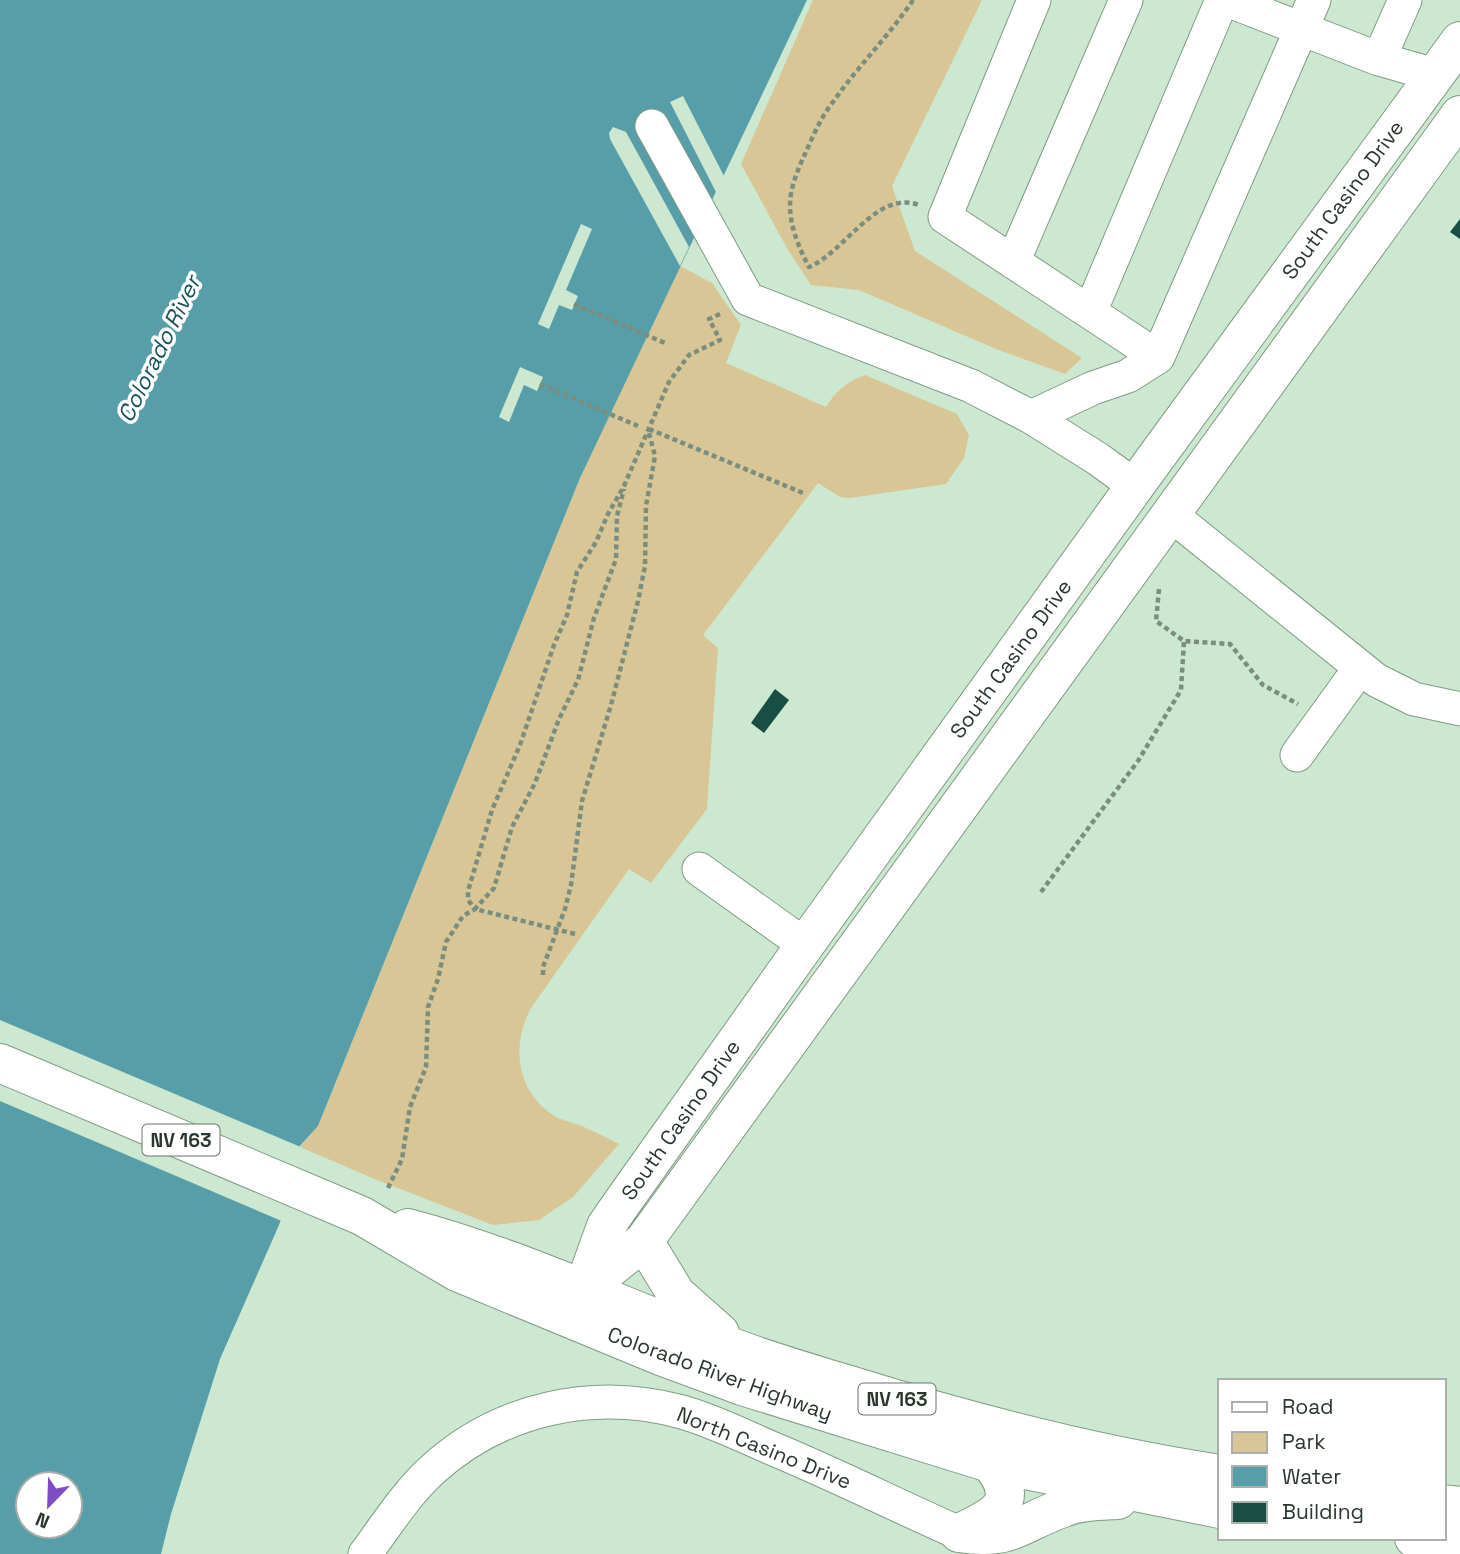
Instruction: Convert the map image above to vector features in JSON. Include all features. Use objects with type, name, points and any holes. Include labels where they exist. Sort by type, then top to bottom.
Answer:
[{"type":"main road","name":"South Casino Drive","points":[[574,1304],[606,1226],[1135,486],[1460,41]]},
{"type":"main road","name":"South Casino Drive","points":[[574,1304],[644,1241],[1460,115]]},
{"type":"main road","points":[[1135,486],[1170,514]]},
{"type":"main road","name":"Colorado River Highway","points":[[0,1063],[362,1216],[457,1272],[741,1351],[975,1423],[1095,1451],[1218,1474]]},
{"type":"main road","points":[[644,1241],[659,1269],[677,1293],[741,1351]]},
{"type":"main road","name":"Colorado River Highway","points":[[574,1304],[742,1386],[990,1463],[1218,1509]]},
{"type":"main road","points":[[959,1533],[994,1515],[1004,1499],[1005,1486],[990,1463]]},
{"type":"main road","points":[[959,1533],[997,1536],[1015,1531],[1065,1507],[1082,1503],[1121,1500],[1176,1502]]},
{"type":"main road","points":[[1429,1540],[1460,1544]]},
{"type":"street","points":[[1034,0],[945,217],[1158,357]]},
{"type":"street","points":[[1013,261],[1126,0]]},
{"type":"street","points":[[1090,312],[1225,0],[1307,15],[1379,59],[1435,75]]},
{"type":"street","points":[[1379,59],[1405,0]]},
{"type":"street","points":[[1031,417],[1093,388],[1128,376],[1158,357],[1307,15]]},
{"type":"street","points":[[652,126],[748,299],[971,386],[1031,417],[1135,486]]},
{"type":"street","points":[[1170,514],[1376,680],[1414,699],[1460,709]]},
{"type":"street","points":[[1297,755],[1360,668]]},
{"type":"street","points":[[699,869],[805,945]]},
{"type":"street","name":"North Casino Drive","points":[[365,1554],[409,1495],[453,1452],[478,1436],[525,1415],[564,1405],[594,1402],[645,1404],[685,1413],[820,1469],[959,1533]]},
{"type":"path","points":[[913,0],[890,34],[831,104],[819,125],[802,160],[793,187],[790,205],[792,224],[798,245],[809,267],[822,261],[879,209],[893,204],[914,203],[945,217]]},
{"type":"path","points":[[575,304],[665,343]]},
{"type":"path","points":[[575,934],[475,909],[468,900],[468,891],[492,810],[537,700],[554,645],[567,615],[578,572],[624,486],[669,382],[690,355],[720,340],[709,319],[727,311]]},
{"type":"path","points":[[540,384],[638,426]]},
{"type":"path","points":[[648,429],[803,493]]},
{"type":"path","points":[[543,975],[543,967],[558,930],[571,885],[582,801],[611,705],[645,566],[646,506],[655,456],[648,429]]},
{"type":"path","points":[[388,1188],[402,1159],[410,1107],[426,1067],[428,1007],[438,979],[446,942],[463,916],[475,909],[494,888],[512,827],[535,783],[585,662],[594,618],[616,559],[617,516],[624,496],[624,486]]},
{"type":"path","points":[[1160,585],[1156,621],[1184,641],[1230,644],[1263,685],[1323,718]]},
{"type":"path","points":[[1041,892],[1138,761],[1181,690],[1184,641]]},
{"type":"green space","points":[[813,0],[982,0],[892,186],[915,251],[1082,358],[1065,374],[996,349],[859,290],[811,285],[788,250],[741,164]]},
{"type":"green space","points":[[680,266],[712,283],[741,325],[726,363],[826,407],[842,388],[865,375],[957,414],[969,435],[964,458],[946,484],[850,498],[840,497],[818,483],[703,635],[718,648],[707,809],[651,883],[629,869],[531,1008],[521,1038],[521,1069],[534,1097],[544,1108],[558,1118],[619,1144],[573,1197],[539,1220],[493,1225],[300,1147],[318,1126],[580,478]]},
{"type":"water","name":"Colorado River","points":[[0,0],[807,0],[580,478],[318,1126],[299,1147],[293,1187],[220,1359],[161,1554],[0,1554]]},
{"type":"pier","points":[[683,96],[726,180],[718,196],[670,102]]},
{"type":"pier","points":[[613,127],[626,132],[689,247],[680,266],[610,139],[609,133]]},
{"type":"pier","points":[[581,224],[592,229],[566,290],[578,296],[572,310],[559,305],[549,329],[538,324]]},
{"type":"pier","points":[[520,367],[543,377],[537,391],[524,385],[509,422],[499,417]]},
{"type":"pier","points":[[0,1020],[303,1148],[296,1188],[284,1222],[0,1101]]},
{"type":"building","points":[[1460,219],[1460,239],[1450,232]]},
{"type":"building","points":[[775,689],[789,700],[764,733],[751,723]]}]
